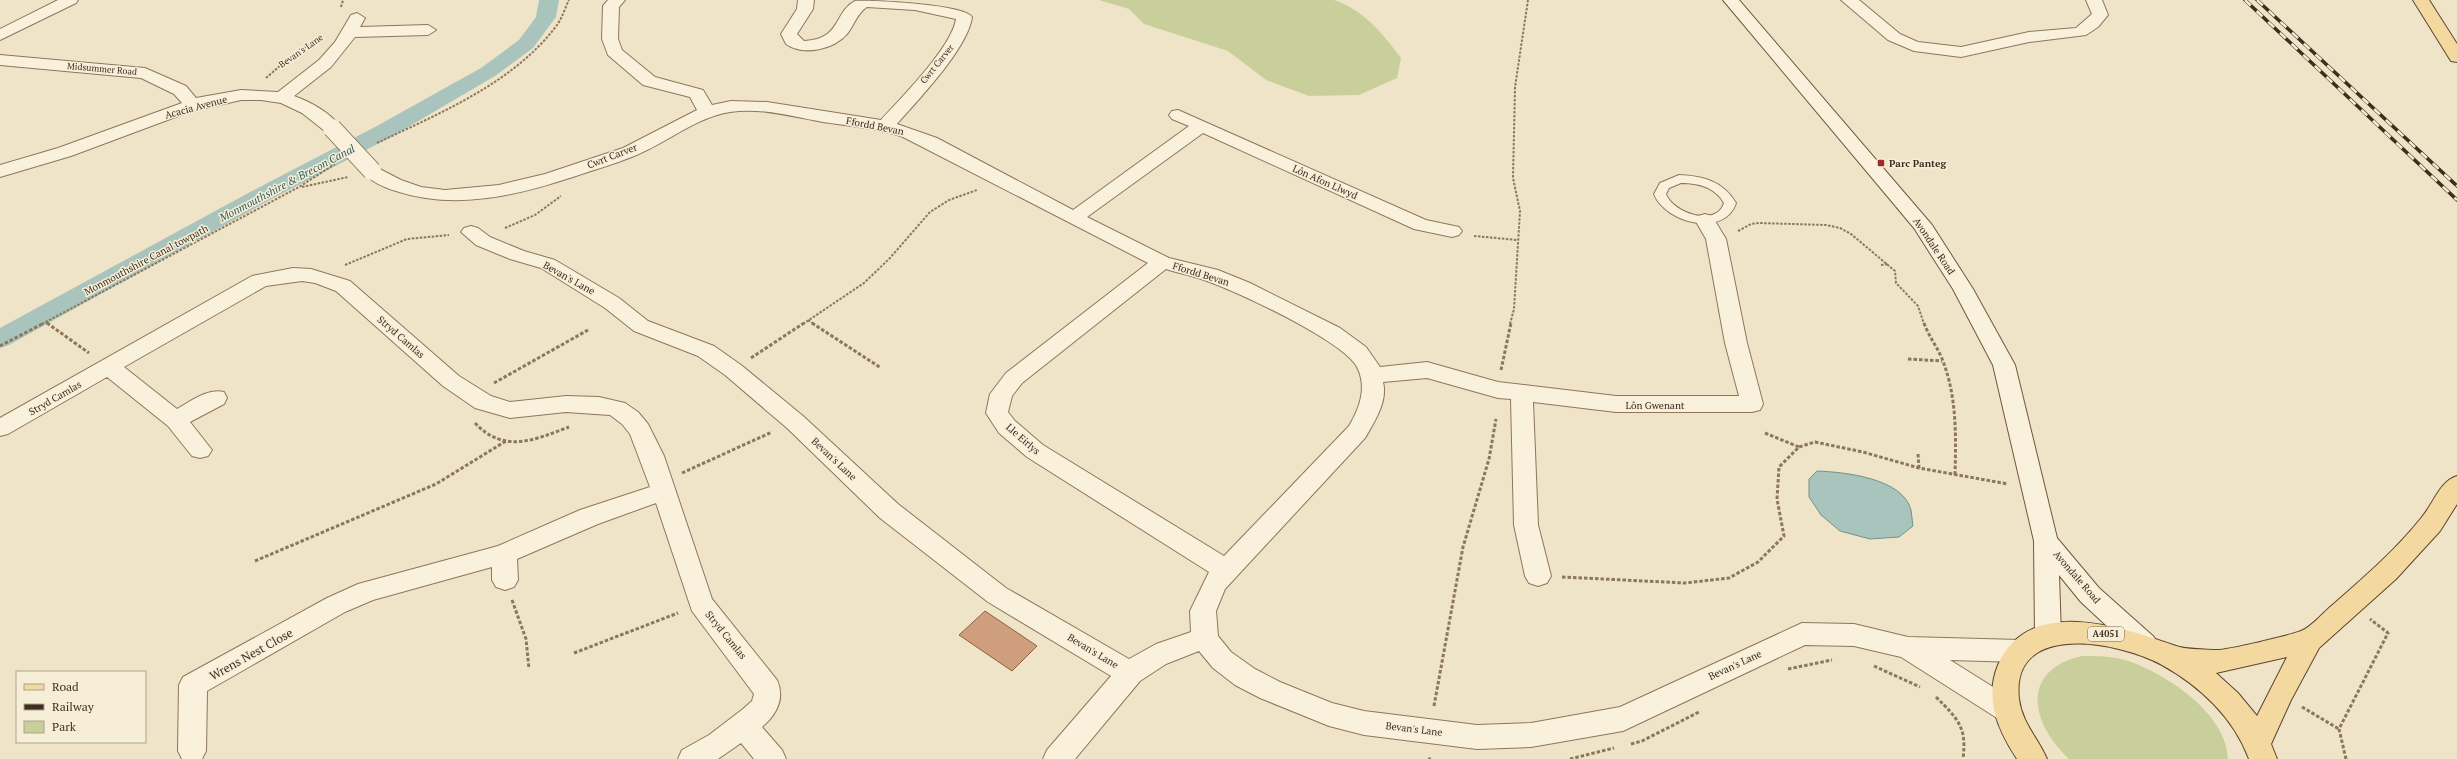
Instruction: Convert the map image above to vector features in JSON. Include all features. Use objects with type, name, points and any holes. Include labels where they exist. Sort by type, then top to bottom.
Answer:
[{"type":"main road","points":[[2421,0],[2457,57]]},
{"type":"main road","name":"A4051","points":[[2260,751],[2280,695],[2310,640],[2387,572],[2426,529],[2457,485]]},
{"type":"main road","name":"A4051","points":[[2022,754],[2007,710],[2004,687],[2009,667],[2020,651],[2033,642],[2048,636],[2084,632],[2110,635],[2145,645],[2171,657],[2198,674],[2223,695],[2243,718],[2260,751]]},
{"type":"main road","name":"A4051","points":[[2171,657],[2218,662],[2310,640]]},
{"type":"street","points":[[0,35],[70,0]]},
{"type":"street","points":[[617,0],[611,6],[610,40],[614,52],[649,81],[697,94],[706,112]]},
{"type":"street","name":"Cwrt Carver","points":[[806,0],[804,9],[791,27],[789,34],[793,41],[803,45],[815,45],[832,39],[843,29],[853,10],[870,1],[887,0],[953,12],[964,17],[964,25],[952,46],[885,127]]},
{"type":"street","name":"Avondale Road","points":[[1731,0],[1922,225],[1963,289],[2004,365],[2046,541],[2048,636]]},
{"type":"street","points":[[1850,0],[1894,37],[1914,46],[1961,52],[2029,37],[2080,32],[2092,24],[2100,15],[2094,0]]},
{"type":"street","points":[[281,97],[326,66],[335,56],[354,25],[428,30]]},
{"type":"street","name":"Midsummer Road","points":[[0,60],[145,73],[180,90],[194,105]]},
{"type":"street","name":"Acacia Avenue","points":[[0,171],[194,105],[248,95],[281,97],[298,103],[314,113],[332,128],[372,171]]},
{"type":"street","name":"Ffordd Bevan","points":[[706,112],[734,106],[758,106],[885,127],[922,139],[1162,262],[1227,280],[1332,333],[1364,358],[1372,375],[1373,398],[1364,422],[1357,432],[1226,570],[1207,596],[1203,611],[1205,639]]},
{"type":"street","name":"Cwrt Carver","points":[[372,171],[384,181],[403,189],[428,194],[466,195],[502,191],[536,183],[617,156],[638,147],[684,120],[706,112]]},
{"type":"street","name":"Lôn Afon Llwyd","points":[[1178,116],[1421,225],[1452,231]]},
{"type":"street","points":[[1074,218],[1201,126]]},
{"type":"street","name":"Lôn Gwenant","points":[[1372,375],[1427,370],[1498,390],[1628,405],[1752,404],[1736,343],[1716,239],[1705,220]]},
{"type":"street","name":"Bevan's Lane","points":[[471,232],[483,241],[517,256],[548,264],[612,303],[641,326],[706,351],[733,370],[795,422],[889,511],[997,595],[1130,673],[1162,652],[1205,639],[1222,660],[1245,677],[1270,690],[1330,714],[1364,723],[1478,737],[1531,735],[1623,720],[1802,634],[1854,635],[1908,648]]},
{"type":"street","name":"Lle Eirlys","points":[[1162,262],[1014,378],[1001,394],[997,413],[1006,427],[1035,451],[1226,570]]},
{"type":"street","name":"Stryd Camlas","points":[[0,428],[259,281],[290,273],[323,277],[343,286],[472,396],[497,408],[510,410],[581,404],[600,405],[617,409],[630,418],[640,430],[652,456],[701,604],[767,688],[767,698],[762,710],[743,725]]},
{"type":"street","points":[[109,367],[176,420],[200,450]]},
{"type":"street","points":[[1522,393],[1526,525],[1538,576]]},
{"type":"street","points":[[176,420],[216,398]]},
{"type":"street","points":[[505,580],[504,554],[661,487]]},
{"type":"street","name":"Avondale Road","points":[[2046,541],[2090,595],[2145,645]]},
{"type":"street","name":"Wrens Nest Close","points":[[192,751],[193,685],[336,605],[367,591],[504,554]]},
{"type":"street","points":[[1908,648],[2020,651]]},
{"type":"street","points":[[1908,648],[2007,710]]},
{"type":"street","points":[[1057,759],[1130,673]]},
{"type":"street","points":[[692,759],[719,744],[743,725],[772,759]]},
{"type":"lane","points":[[1690,179],[1701,181],[1721,190],[1730,203],[1728,209],[1724,214],[1705,220],[1681,216],[1664,205],[1659,198],[1659,192],[1663,186],[1674,180],[1690,179]]},
{"type":"path","points":[[338,12],[343,0]]},
{"type":"path","points":[[374,145],[478,93],[548,38],[565,13],[569,0]]},
{"type":"path","points":[[1433,708],[1449,614],[1469,524],[1495,442],[1498,390],[1506,341],[1514,309],[1517,240],[1520,211],[1513,178],[1515,87],[1528,0]]},
{"type":"path","name":"Bevan's Lane","points":[[248,95],[280,64],[321,37]]},
{"type":"path","name":"Monmouthshire Canal towpath","points":[[0,346],[299,187],[340,162]]},
{"type":"path","points":[[299,187],[372,171]]},
{"type":"path","points":[[733,370],[879,270],[939,205],[982,188],[998,178]]},
{"type":"path","points":[[323,277],[377,250],[407,240],[510,227],[535,215],[564,193]]},
{"type":"path","points":[[1738,231],[1751,224],[1759,223],[1826,225],[1840,228],[1852,234],[1888,263],[1895,272],[1896,283],[1918,306],[1929,338],[1943,361],[1956,420],[1955,476]]},
{"type":"path","points":[[1452,231],[1452,234],[1517,240]]},
{"type":"path","points":[[1881,266],[1888,263]]},
{"type":"path","points":[[808,320],[880,368]]},
{"type":"path","points":[[46,322],[109,367]]},
{"type":"path","points":[[472,396],[588,330]]},
{"type":"path","points":[[1908,359],[1943,361]]},
{"type":"path","points":[[661,487],[684,473],[795,422]]},
{"type":"path","points":[[1765,433],[1798,447]]},
{"type":"path","points":[[255,561],[436,484],[506,441]]},
{"type":"path","points":[[1538,576],[1685,582],[1729,578],[1758,562],[1784,536],[1777,499],[1779,467],[1798,447],[1816,442],[1863,452],[1919,468],[1955,476],[2034,489]]},
{"type":"path","points":[[1918,454],[1919,468]]},
{"type":"path","points":[[505,580],[526,639],[529,669]]},
{"type":"path","points":[[574,652],[701,604]]},
{"type":"path","points":[[2346,759],[2339,729],[2388,633],[2351,604]]},
{"type":"path","points":[[1781,671],[1834,660]]},
{"type":"path","points":[[1870,664],[1927,690]]},
{"type":"path","points":[[1933,694],[1960,721],[1966,739],[1963,759]]},
{"type":"path","points":[[1628,744],[1642,741],[1705,709]]},
{"type":"path","points":[[1570,759],[1621,746]]},
{"type":"green space","points":[[1099,0],[1334,0],[1345,4],[1364,16],[1387,40],[1401,58],[1397,78],[1359,95],[1309,96],[1266,80],[1228,51],[1144,24],[1129,9]]},
{"type":"green space","points":[[2082,656],[2099,656],[2125,660],[2141,666],[2174,684],[2191,697],[2217,726],[2225,742],[2228,759],[2069,759],[2056,745],[2046,730],[2040,714],[2038,699],[2040,685],[2048,673],[2062,663]]},
{"type":"water","points":[[1817,471],[1856,475],[1885,484],[1897,491],[1906,499],[1911,510],[1913,526],[1899,537],[1870,539],[1840,531],[1821,515],[1809,497],[1809,479]]},
{"type":"building","points":[[985,611],[1037,646],[1012,671],[959,635]]},
{"type":"waterway","name":"Monmouthshire & Brecon Canal","points":[[0,339],[260,196],[383,132],[488,72],[526,44],[546,17],[549,0]]},
{"type":"railway","points":[[2245,0],[2457,200]]},
{"type":"railway","points":[[2257,0],[2457,186]]},
{"type":"place","name":"Parc Panteg","points":[[1881,163]]}]
